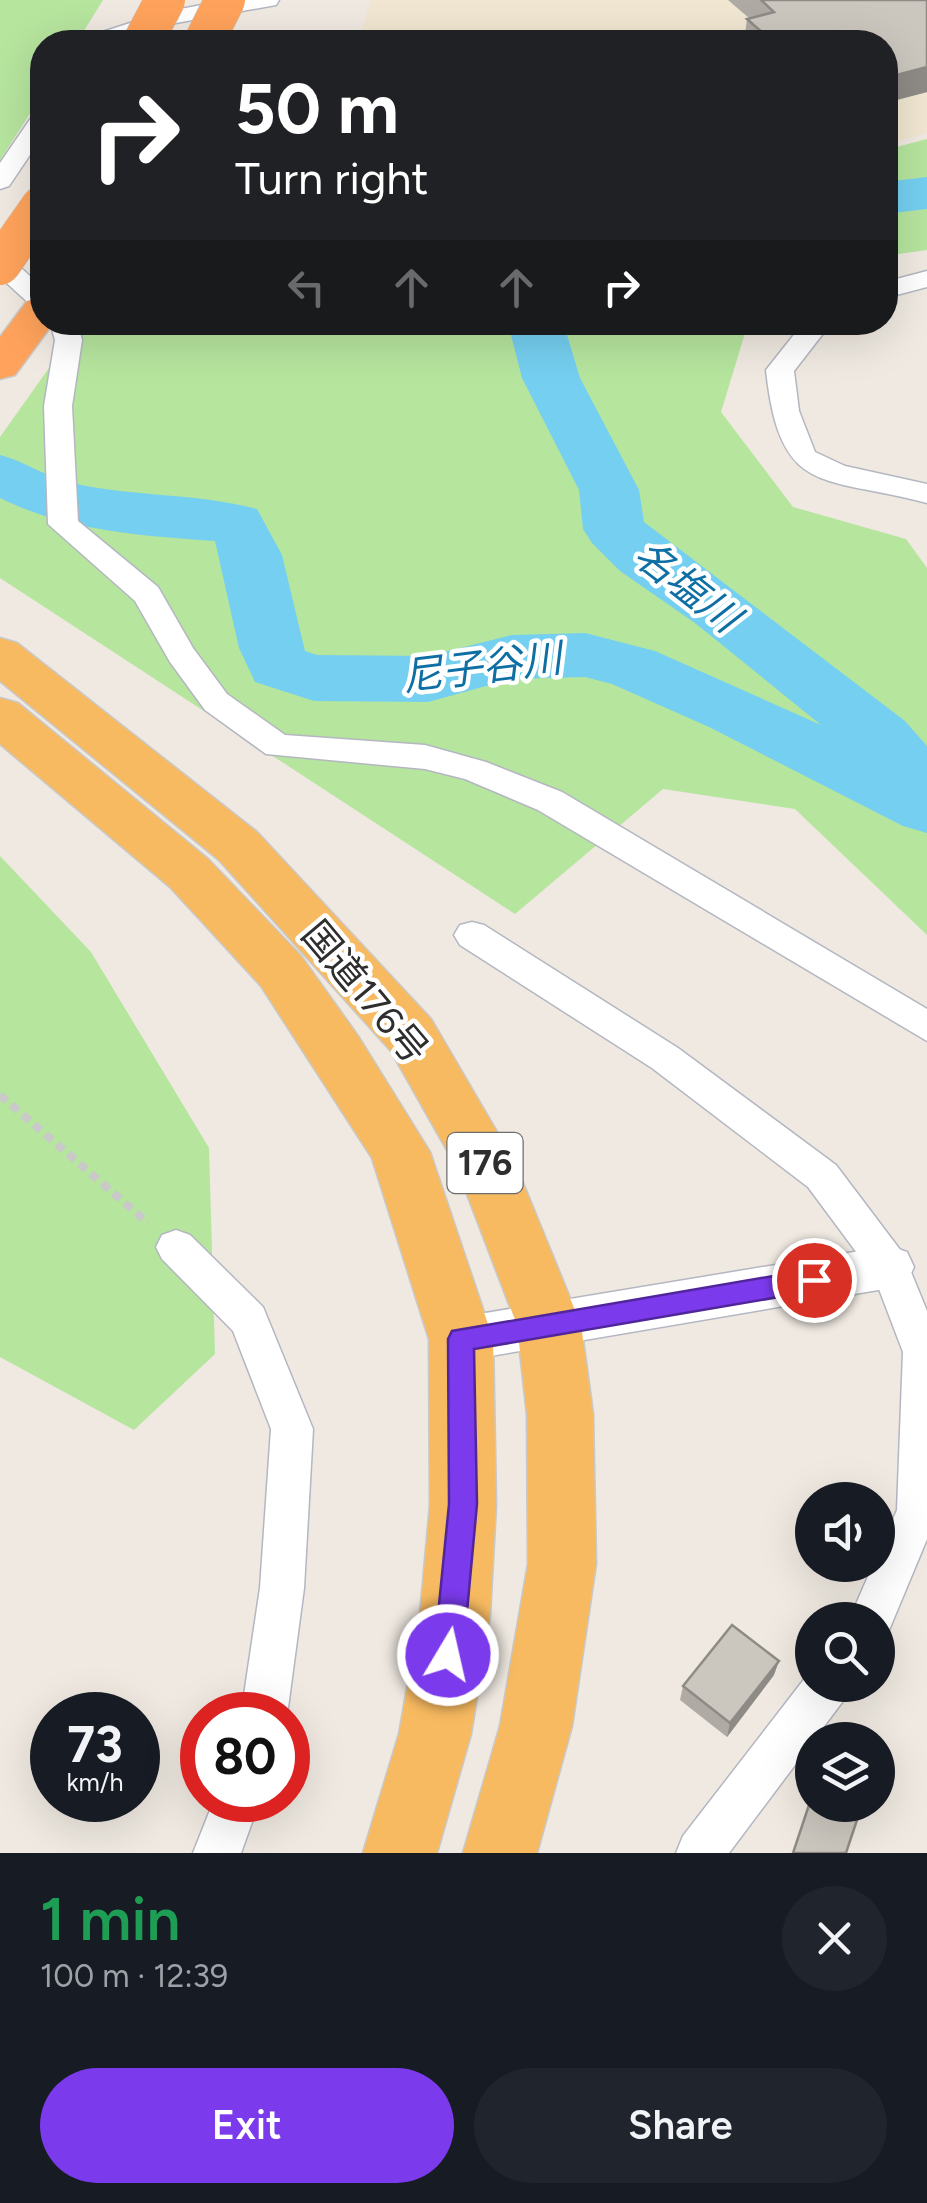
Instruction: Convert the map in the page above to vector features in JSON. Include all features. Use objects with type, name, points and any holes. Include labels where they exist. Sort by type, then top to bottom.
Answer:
[{"type":"highway","points":[[149,30],[165,0]]},
{"type":"highway","points":[[210,30],[225,0]]},
{"type":"highway","points":[[0,264],[30,222]]},
{"type":"highway","points":[[0,366],[30,326]]},
{"type":"highway","name":"国道176号","points":[[0,655],[238,846],[411,1036],[484,1161],[549,1325],[560,1414],[562,1564],[536,1726],[500,1853]]},
{"type":"highway","name":"国道176号","points":[[0,716],[188,873],[280,970],[338,1052],[400,1152],[461,1339],[463,1504],[455,1615],[435,1734],[400,1853]]},
{"type":"street","points":[[124,30],[172,16],[268,0]]},
{"type":"street","points":[[0,181],[30,137]]},
{"type":"street","points":[[0,264],[30,290]]},
{"type":"street","points":[[898,287],[927,279]]},
{"type":"street","points":[[69,335],[71,352],[59,388],[63,524],[148,594],[181,654],[216,702],[278,746],[425,758],[474,770],[550,801],[927,1027]]},
{"type":"street","points":[[808,335],[780,370],[782,404],[796,451],[816,470],[927,494]]},
{"type":"street","points":[[472,934],[665,1058],[822,1176],[890,1267],[923,1352],[918,1510],[878,1602]]},
{"type":"street","points":[[176,1246],[249,1320],[292,1429],[282,1588],[267,1692]]},
{"type":"street","points":[[461,1339],[890,1267]]},
{"type":"street","points":[[700,1853],[814,1702]]},
{"type":"street","points":[[218,1853],[229,1822]]},
{"type":"path","points":[[0,1096],[176,1246]]},
{"type":"shaded area","points":[[371,0],[927,0],[927,133],[898,141],[898,30],[362,30]]},
{"type":"green space","points":[[0,0],[103,0],[84,30],[30,30],[30,114],[0,160]]},
{"type":"green space","points":[[927,139],[927,250],[898,254],[898,147]]},
{"type":"green space","points":[[72,335],[744,335],[721,412],[793,507],[906,539],[927,568],[927,935],[795,809],[663,789],[515,914],[0,578],[0,437]]},
{"type":"green space","points":[[0,856],[91,952],[209,1148],[215,1354],[134,1430],[0,1357]]},
{"type":"building","points":[[761,0],[927,0],[927,67],[898,75],[898,30],[759,30],[747,19],[774,12]]},
{"type":"building","points":[[732,1625],[779,1661],[730,1723],[683,1686]]},
{"type":"building","points":[[803,1822],[856,1822],[846,1853],[793,1853]]},
{"type":"waterway","name":"名塩川","points":[[898,196],[927,193]]},
{"type":"waterway","name":"名塩川","points":[[539,335],[551,378],[609,490],[614,529],[642,556],[718,608],[881,738],[925,789]]},
{"type":"waterway","name":"尼子谷川","points":[[0,474],[51,499],[143,516],[235,523],[251,555],[278,666],[314,678],[428,679],[512,657],[585,655],[632,667],[733,710],[927,808]]},
{"type":"route","points":[[448,1655],[455,1615],[463,1504],[461,1339],[814,1280]]}]
